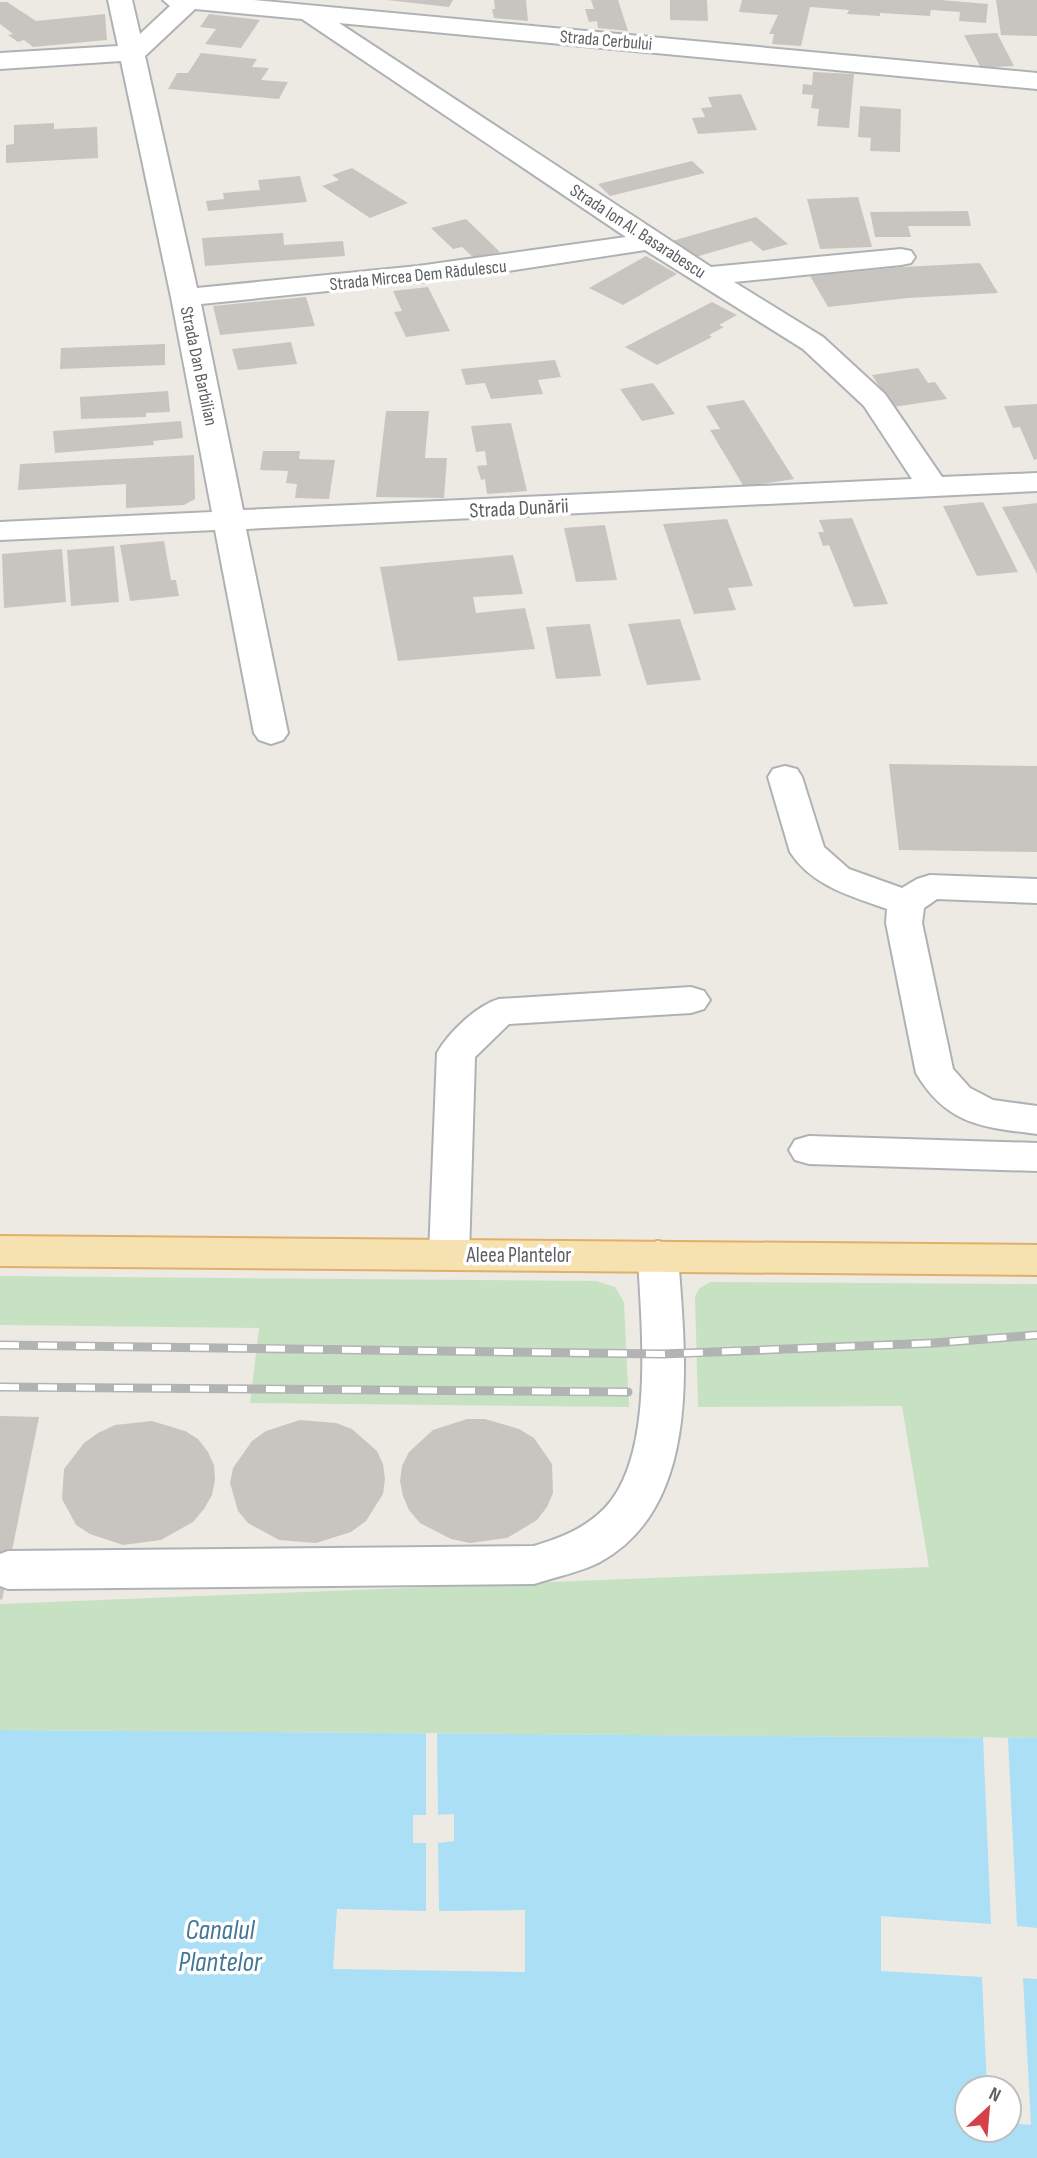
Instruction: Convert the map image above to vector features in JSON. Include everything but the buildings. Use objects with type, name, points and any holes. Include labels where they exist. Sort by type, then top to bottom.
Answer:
[{"type":"main road","name":"Aleea Plantelor","points":[[0,1251],[1037,1260]]},
{"type":"street","name":"Strada Dan Barbilian","points":[[120,0],[185,297],[271,733]]},
{"type":"street","points":[[0,61],[133,53],[186,0]]},
{"type":"street","name":"Strada Cerbului","points":[[186,0],[1037,81]]},
{"type":"street","name":"Strada Ion Al. Basarabescu","points":[[306,12],[650,241],[813,343],[875,400],[934,488]]},
{"type":"street","name":"Strada Mircea Dem Rădulescu","points":[[185,297],[445,273],[553,259],[650,241]]},
{"type":"street","points":[[706,276],[901,257]]},
{"type":"street","name":"Strada Dunării","points":[[0,531],[1037,482]]},
{"type":"street","points":[[785,777],[808,852],[836,877],[906,903]]},
{"type":"street","points":[[906,903],[930,887],[1037,891]]},
{"type":"street","points":[[906,903],[904,923],[935,1073],[956,1098],[1036,1138]]},
{"type":"street","points":[[449,1255],[456,1053],[499,1012],[691,1000]]},
{"type":"street","points":[[808,1150],[1036,1138]]},
{"type":"street","points":[[8,1570],[534,1565],[562,1560],[590,1548],[614,1530],[632,1508],[659,1443],[664,1407],[659,1256]]},
{"type":"green space","points":[[0,1276],[596,1281],[615,1287],[624,1302],[629,1407],[250,1403],[259,1328],[0,1325]]},
{"type":"green space","points":[[710,1282],[1037,1284],[1037,1738],[0,1730],[0,1604],[929,1567],[902,1406],[698,1407],[695,1296],[700,1288]]},
{"type":"water","name":"Canalul Plantelor","points":[[0,1730],[1037,1738],[1037,2158],[0,2158]]},
{"type":"pier","points":[[426,1733],[437,1733],[438,1815],[454,1814],[454,1841],[438,1843],[439,1911],[525,1910],[525,1972],[333,1969],[337,1909],[426,1911],[426,1843],[413,1843],[413,1815],[426,1815]]},
{"type":"pier","points":[[983,1737],[1008,1738],[1017,1926],[1037,1928],[1037,1979],[1023,1978],[1031,2125],[1023,2124],[1023,2074],[986,2074],[982,1977],[881,1971],[881,1916],[991,1924]]},
{"type":"railway","points":[[0,1345],[663,1354],[934,1343],[1037,1335]]},
{"type":"railway","points":[[0,1387],[628,1392]]}]
